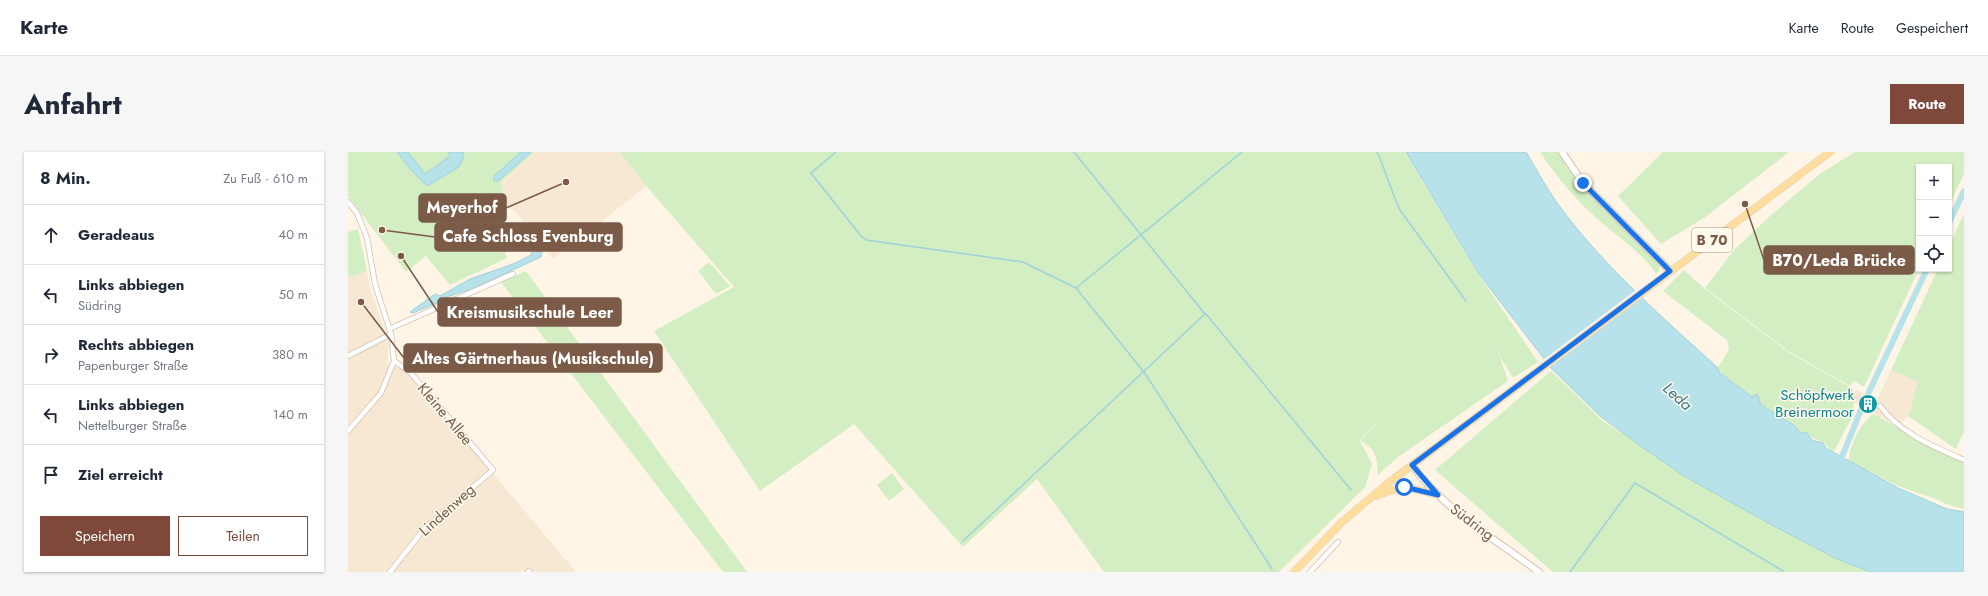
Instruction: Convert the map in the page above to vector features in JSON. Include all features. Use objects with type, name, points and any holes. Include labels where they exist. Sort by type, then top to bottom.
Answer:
[{"type":"main road","points":[[1562,152],[1583,183],[1670,271]]},
{"type":"main road","name":"B 70","points":[[1294,572],[1315,548],[1369,499],[1412,465],[1830,152]]},
{"type":"main road","name":"Südring","points":[[1412,465],[1438,495],[1463,516],[1539,572]]},
{"type":"main road","points":[[1369,499],[1395,488],[1404,487],[1438,495]]},
{"type":"street","points":[[348,202],[356,213],[367,238],[375,284],[391,334],[394,361],[382,393],[348,431]]},
{"type":"street","points":[[389,329],[513,274]]},
{"type":"street","points":[[348,356],[391,334]]},
{"type":"street","name":"Kleine Allee","points":[[394,361],[410,372],[493,470]]},
{"type":"street","points":[[1880,406],[1888,417],[1909,433],[1964,460]]},
{"type":"street","name":"Lindenweg","points":[[390,572],[424,529],[493,470]]},
{"type":"street","points":[[1310,572],[1338,542]]},
{"type":"shaded area","points":[[536,152],[620,152],[647,186],[553,259],[514,210],[505,207],[501,183]]},
{"type":"shaded area","points":[[367,271],[370,288],[386,334],[348,353],[348,278]]},
{"type":"shaded area","points":[[384,339],[388,343],[388,365],[406,370],[576,572],[348,572],[348,358]]},
{"type":"shaded area","points":[[1891,370],[1919,381],[1912,402],[1914,406],[1908,416],[1901,423],[1888,421],[1852,401],[1857,390],[1877,400]]},
{"type":"green space","points":[[348,152],[535,152],[500,183],[502,187],[507,252],[505,253],[507,258],[450,285],[426,256],[406,272],[348,196]]},
{"type":"green space","points":[[620,152],[1405,152],[1479,275],[1538,362],[1513,378],[1477,318],[1500,357],[1508,381],[1398,457],[1378,475],[1376,459],[1373,451],[1361,441],[1364,435],[1387,417],[1364,434],[1360,441],[1372,464],[1365,487],[1279,572],[1104,572],[1037,479],[963,547],[854,424],[760,491],[654,331],[734,287],[647,187]]},
{"type":"green space","points":[[1540,152],[1558,152],[1593,197],[1659,265],[1659,271],[1656,274],[1642,257],[1599,221],[1570,192]]},
{"type":"green space","points":[[1663,152],[1789,152],[1704,218],[1661,244],[1618,196]]},
{"type":"green space","points":[[1855,152],[1964,152],[1964,174],[1952,200],[1952,164],[1916,164],[1916,272],[1918,272],[1864,387],[1854,381],[1850,386],[1788,351],[1705,288],[1734,250],[1770,216],[1821,173]]},
{"type":"green space","points":[[1964,214],[1964,431],[1956,449],[1908,416],[1913,405],[1912,402],[1918,381],[1891,370],[1937,272],[1952,272],[1952,240]]},
{"type":"green space","points":[[358,229],[367,271],[348,278],[348,232]]},
{"type":"green space","points":[[709,262],[730,286],[716,294],[698,271]]},
{"type":"green space","points":[[1684,270],[1705,289],[1788,352],[1850,387],[1856,393],[1851,419],[1834,451],[1822,441],[1807,433],[1800,433],[1794,424],[1761,405],[1757,394],[1752,397],[1719,371],[1718,368],[1729,349],[1727,340],[1663,291]]},
{"type":"green space","points":[[526,271],[747,572],[723,572],[501,282]]},
{"type":"green space","points":[[1551,371],[1603,421],[1671,465],[1881,572],[1553,572],[1435,470]]},
{"type":"green space","points":[[1874,414],[1943,453],[1964,462],[1964,509],[1946,504],[1939,500],[1898,486],[1849,461],[1849,455],[1853,442],[1865,422]]},
{"type":"green space","points":[[892,473],[904,489],[889,501],[877,485]]},
{"type":"water","points":[[397,152],[408,152],[425,174],[450,156],[448,152],[463,152],[464,156],[459,167],[427,186],[410,169]]},
{"type":"water","points":[[521,152],[531,152],[498,181],[494,181],[494,176]]},
{"type":"water","name":"Leda","points":[[1406,152],[1526,152],[1548,190],[1598,253],[1636,292],[1717,367],[1719,372],[1752,397],[1757,394],[1761,405],[1794,425],[1800,433],[1807,433],[1812,440],[1823,443],[1826,448],[1898,488],[1947,509],[1964,512],[1964,572],[1871,572],[1837,559],[1684,476],[1600,416],[1551,368],[1479,274]]},
{"type":"water","points":[[522,235],[542,252],[541,257],[474,288],[441,299],[439,302],[413,313],[410,312],[435,294],[440,296],[470,279],[513,264],[531,255],[532,252],[520,237]]},
{"type":"pier","points":[[1636,290],[1643,297],[1549,368],[1543,360]]},
{"type":"waterway","points":[[836,152],[811,173],[861,236],[866,240],[1023,262],[1076,288],[1144,372],[1272,569]]},
{"type":"waterway","points":[[963,541],[1205,314],[1074,152]]},
{"type":"waterway","points":[[1076,288],[1242,152]]},
{"type":"waterway","points":[[1377,152],[1400,210],[1466,301]]},
{"type":"waterway","points":[[1952,217],[1964,191]]},
{"type":"waterway","points":[[1868,394],[1926,272]]},
{"type":"waterway","points":[[1206,314],[1351,490]]},
{"type":"waterway","points":[[1839,464],[1863,405]]},
{"type":"waterway","points":[[1570,572],[1635,483],[1783,571]]},
{"type":"place","name":"Meyerhof","points":[[566,182]]},
{"type":"place","name":"B70/Leda Brücke","points":[[1745,204]]},
{"type":"place","name":"Cafe Schloss Evenburg","points":[[382,230]]},
{"type":"place","name":"Kreismusikschule Leer","points":[[401,256]]},
{"type":"place","name":"Altes Gärtnerhaus (Musikschule)","points":[[361,302]]},
{"type":"place","name":"Schöpfwerk Breinermoor","points":[[1868,404]]},
{"type":"route","points":[[1404,487],[1424,490],[1438,495],[1419,475],[1412,465],[1670,271],[1583,183]]}]
